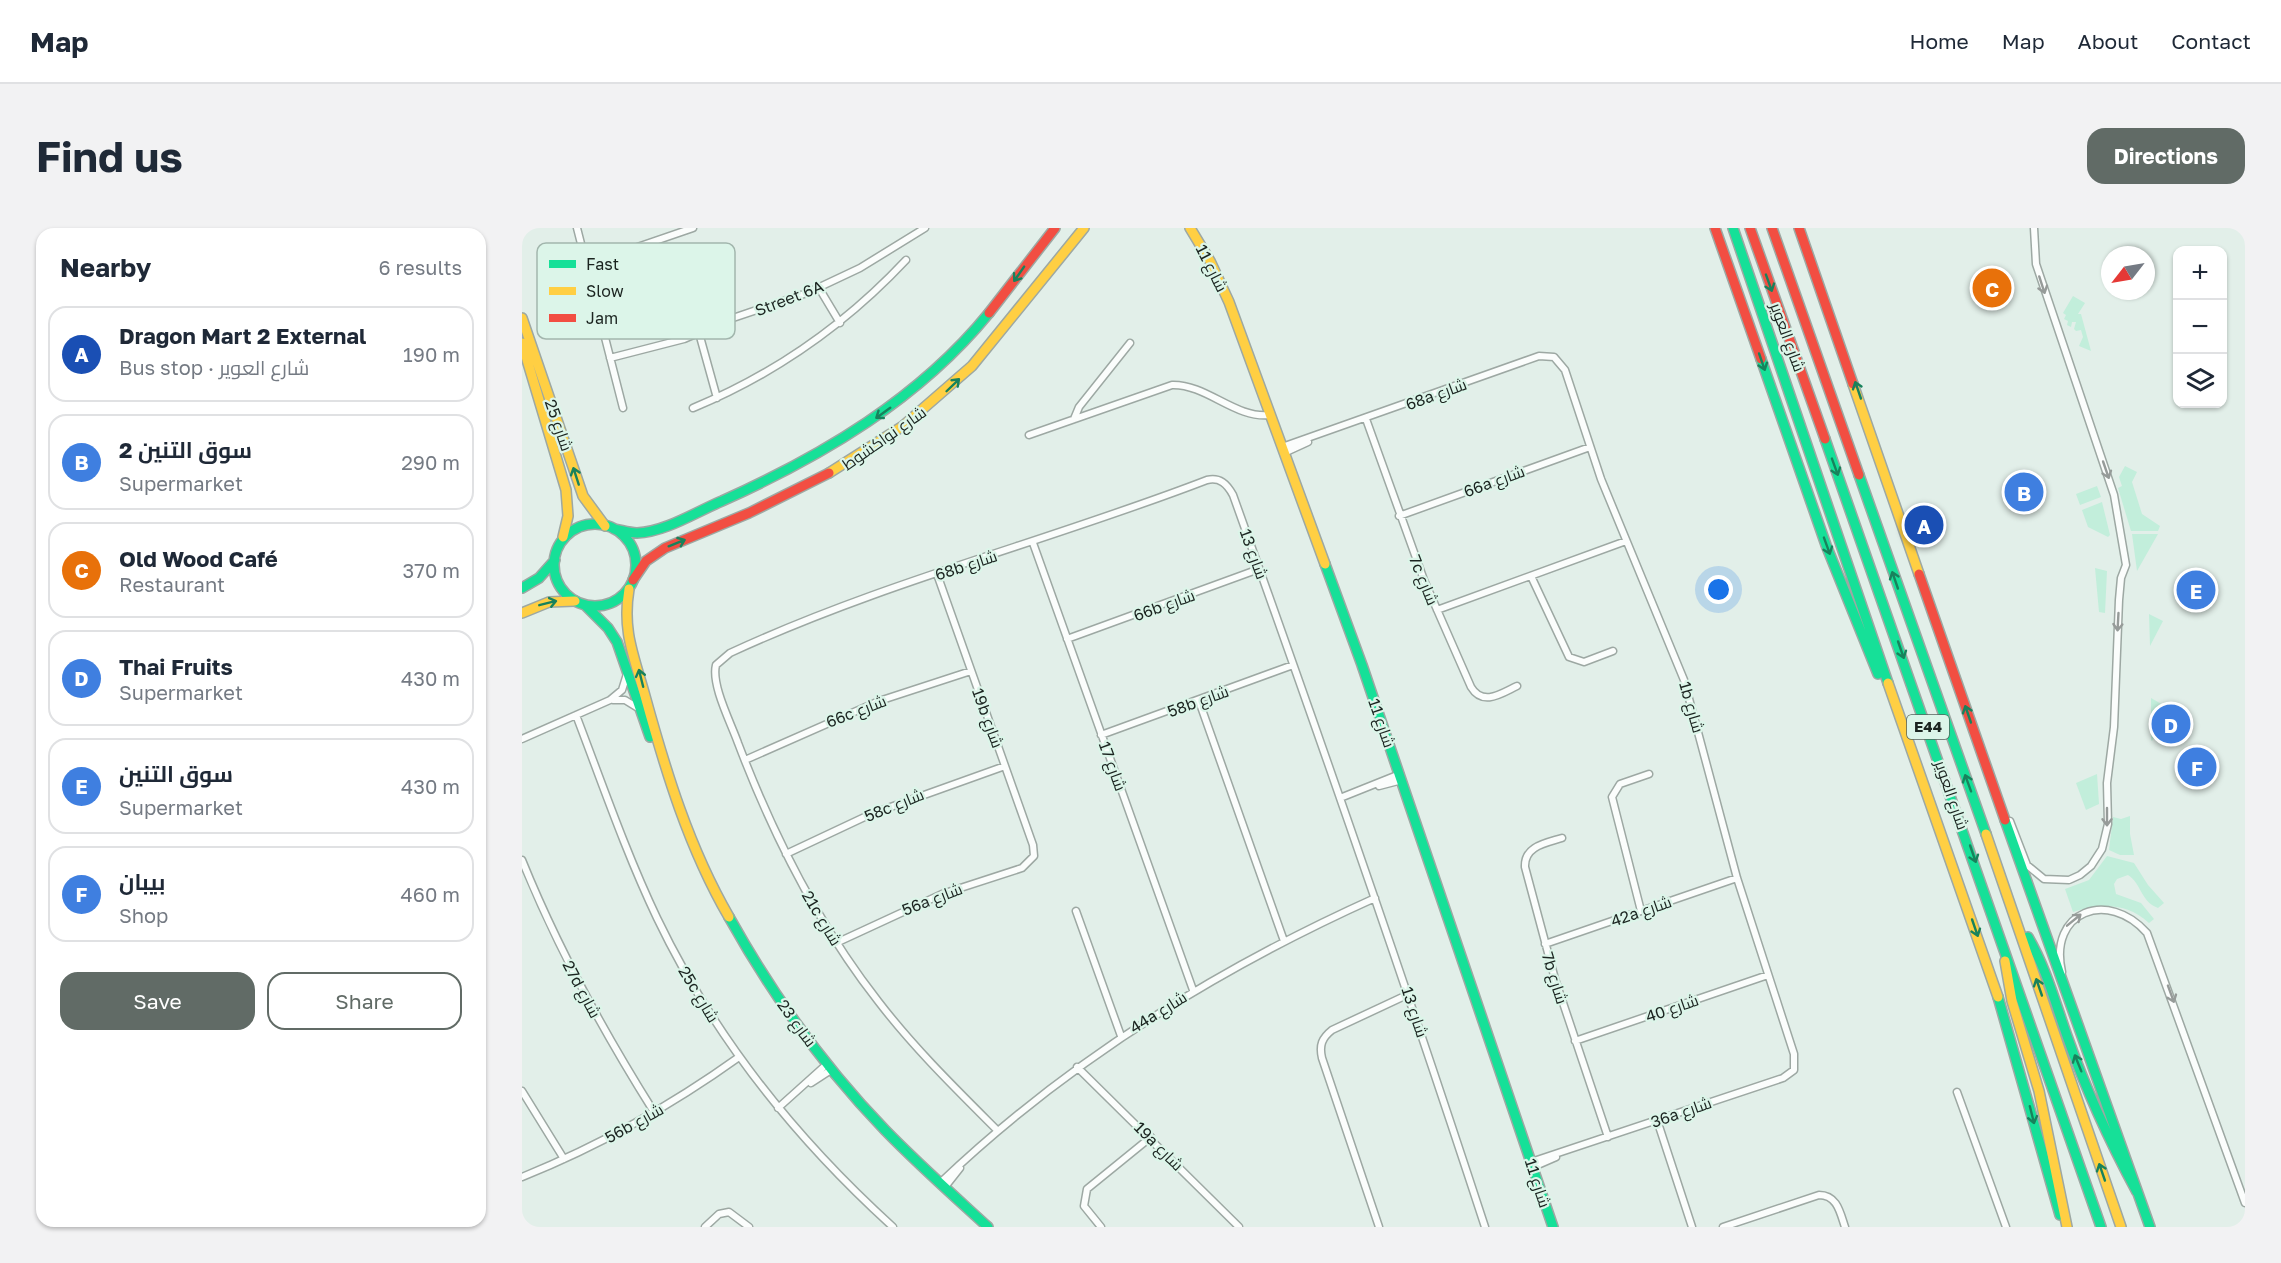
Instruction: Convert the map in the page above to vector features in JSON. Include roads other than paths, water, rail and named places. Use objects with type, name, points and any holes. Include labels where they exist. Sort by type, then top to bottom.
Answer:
[{"type":"main road","name":"شارع نواكشوط","points":[[610,528],[636,533],[657,528],[790,471],[861,429],[926,379],[956,350],[984,320],[1055,228]]},
{"type":"main road","name":"شارع نواكشوط","points":[[631,584],[646,561],[665,548],[798,492],[848,464],[907,424],[971,367],[1000,335],[1084,228]]},
{"type":"main road","name":"شارع 11","points":[[1190,228],[1210,261],[1229,302],[1283,450],[1401,777],[1553,1227]]},
{"type":"main road","points":[[1715,228],[1832,561],[1912,755]]},
{"type":"main road","points":[[1733,228],[1791,407],[2010,1036],[2065,1227]]},
{"type":"main road","name":"شارع العوير","points":[[1749,228],[2004,942],[2101,1227]]},
{"type":"main road","name":"شارع العوير","points":[[1772,228],[2017,922],[2121,1227]]},
{"type":"main road","points":[[1799,228],[2072,1014],[2150,1227]]},
{"type":"main road","points":[[1804,228],[1808,251]]},
{"type":"main road","name":"شارع 25","points":[[522,318],[583,496],[610,528]]},
{"type":"main road","name":"شارع 25","points":[[522,343],[567,497],[568,516],[562,542]]},
{"type":"main road","points":[[522,588],[539,578],[555,560],[562,542],[577,529],[596,524],[610,528],[622,535],[633,551],[636,571],[631,584],[622,596],[605,605],[549,603],[522,613]]},
{"type":"main road","points":[[555,560],[555,570],[561,588],[580,603]]},
{"type":"main road","name":"شارع 23","points":[[631,584],[625,614],[626,626],[667,775]]},
{"type":"main road","name":"شارع 23","points":[[580,603],[608,628],[617,642],[638,708],[695,847],[735,928],[770,986],[829,1067],[884,1129],[988,1227]]},
{"type":"main road","points":[[2017,922],[2036,950],[2085,1081],[2137,1192]]},
{"type":"main road","points":[[2004,942],[2008,987],[2039,1091],[2065,1227]]},
{"type":"street","points":[[577,228],[580,243]]},
{"type":"street","points":[[649,243],[693,228]]},
{"type":"street","name":"Street 6A","points":[[735,320],[819,288],[860,268],[925,228]]},
{"type":"street","points":[[1994,789],[2008,816],[2027,866],[2038,875],[2051,881],[2069,880],[2086,871],[2096,860],[2102,849],[2108,824],[2108,783],[2114,727],[2119,600],[2121,578],[2126,565],[2114,495],[2036,264],[2034,228]]},
{"type":"street","points":[[693,408],[773,369],[840,323],[906,260]]},
{"type":"street","points":[[819,288],[840,323]]},
{"type":"street","points":[[605,339],[623,408]]},
{"type":"street","name":"Street 6A","points":[[610,358],[678,339]]},
{"type":"street","points":[[701,339],[717,398]]},
{"type":"street","points":[[1074,419],[1079,406],[1130,343]]},
{"type":"street","name":"68a شارع","points":[[1283,450],[1539,357],[1554,357]]},
{"type":"street","name":"1b شارع","points":[[1554,357],[1565,370],[1590,447],[1626,541],[1684,680],[1737,878],[1794,1054],[1794,1070]]},
{"type":"street","points":[[1029,435],[1166,387],[1179,385],[1252,414],[1270,415]]},
{"type":"street","name":"7c شارع","points":[[1366,419],[1399,516],[1437,610],[1474,692],[1488,698],[1517,686]]},
{"type":"street","name":"66a شارع","points":[[1399,516],[1590,447]]},
{"type":"street","name":"68b شارع","points":[[716,665],[724,656],[778,631],[860,599],[1033,543],[1207,480],[1223,481]]},
{"type":"street","name":"شارع 13","points":[[1223,481],[1233,495],[1409,994],[1485,1227]]},
{"type":"street","points":[[1437,610],[1626,541]]},
{"type":"street","name":"شارع 17","points":[[1033,543],[1193,990]]},
{"type":"street","name":"66b شارع","points":[[1067,639],[1259,569]]},
{"type":"street","name":"19b شارع","points":[[937,574],[1033,845],[1031,862]]},
{"type":"street","points":[[1532,576],[1569,657],[1584,662],[1612,651]]},
{"type":"street","name":"58b شارع","points":[[1101,735],[1199,701],[1293,664]]},
{"type":"street","name":"21c شارع","points":[[716,665],[716,682],[745,759],[786,854],[836,943],[902,1031],[998,1131]]},
{"type":"street","name":"66c شارع","points":[[745,759],[879,701],[971,671]]},
{"type":"street","points":[[522,739],[610,700],[622,690],[627,674]]},
{"type":"street","points":[[610,700],[625,700],[638,708]]},
{"type":"street","points":[[1199,701],[1284,941]]},
{"type":"street","name":"25c شارع","points":[[576,715],[657,919],[705,1006],[739,1057],[778,1108],[832,1169],[893,1227]]},
{"type":"street","name":"58c شارع","points":[[786,854],[893,805],[1005,766]]},
{"type":"street","points":[[1641,911],[1612,797],[1620,784],[1650,774]]},
{"type":"street","points":[[1340,798],[1401,777]]},
{"type":"street","name":"7b شارع","points":[[1562,838],[1534,848],[1525,861],[1545,944],[1608,1137]]},
{"type":"street","name":"27d شارع","points":[[522,860],[547,920],[584,996],[654,1112]]},
{"type":"street","name":"56a شارع","points":[[836,943],[906,908],[1022,868],[1031,862]]},
{"type":"street","name":"42a شارع","points":[[1545,944],[1737,878]]},
{"type":"street","name":"44a شارع","points":[[943,1185],[998,1131],[1077,1066],[1121,1036],[1193,990],[1284,941],[1375,898]]},
{"type":"street","points":[[1076,911],[1121,1036]]},
{"type":"street","points":[[2072,1014],[2059,956],[2059,944],[2065,928],[2076,917],[2091,912],[2116,912],[2130,918],[2151,939],[2245,1203]]},
{"type":"street","name":"شارع 40","points":[[1575,1041],[1768,975]]},
{"type":"street","points":[[1379,1227],[1322,1058],[1323,1038],[1337,1027],[1409,994]]},
{"type":"street","name":"56b شارع","points":[[522,1177],[564,1159],[654,1112],[739,1057]]},
{"type":"street","name":"19a شارع","points":[[1077,1066],[1151,1137],[1239,1227]]},
{"type":"street","points":[[778,1108],[829,1067]]},
{"type":"street","name":"36a شارع","points":[[1532,1164],[1783,1078],[1794,1070]]},
{"type":"street","points":[[522,1091],[564,1159]]},
{"type":"street","points":[[1957,1092],[2006,1227]]},
{"type":"street","points":[[1657,1120],[1692,1227]]},
{"type":"street","points":[[1101,1227],[1084,1206],[1087,1189],[1151,1137]]},
{"type":"street","points":[[1723,1227],[1813,1196],[1830,1197],[1838,1205],[1845,1227]]},
{"type":"street","points":[[705,1227],[719,1214],[729,1212],[748,1227]]},
{"type":"place","name":"Old Wood Café","points":[[1992,288]]},
{"type":"place","name":"سوق التنين 2","points":[[2024,492]]},
{"type":"place","name":"Dragon Mart 2 External","points":[[1924,525]]},
{"type":"place","name":"سوق التنين","points":[[2196,590]]},
{"type":"place","name":"Thai Fruits","points":[[2171,724]]},
{"type":"place","name":"بيبان","points":[[2197,767]]}]
